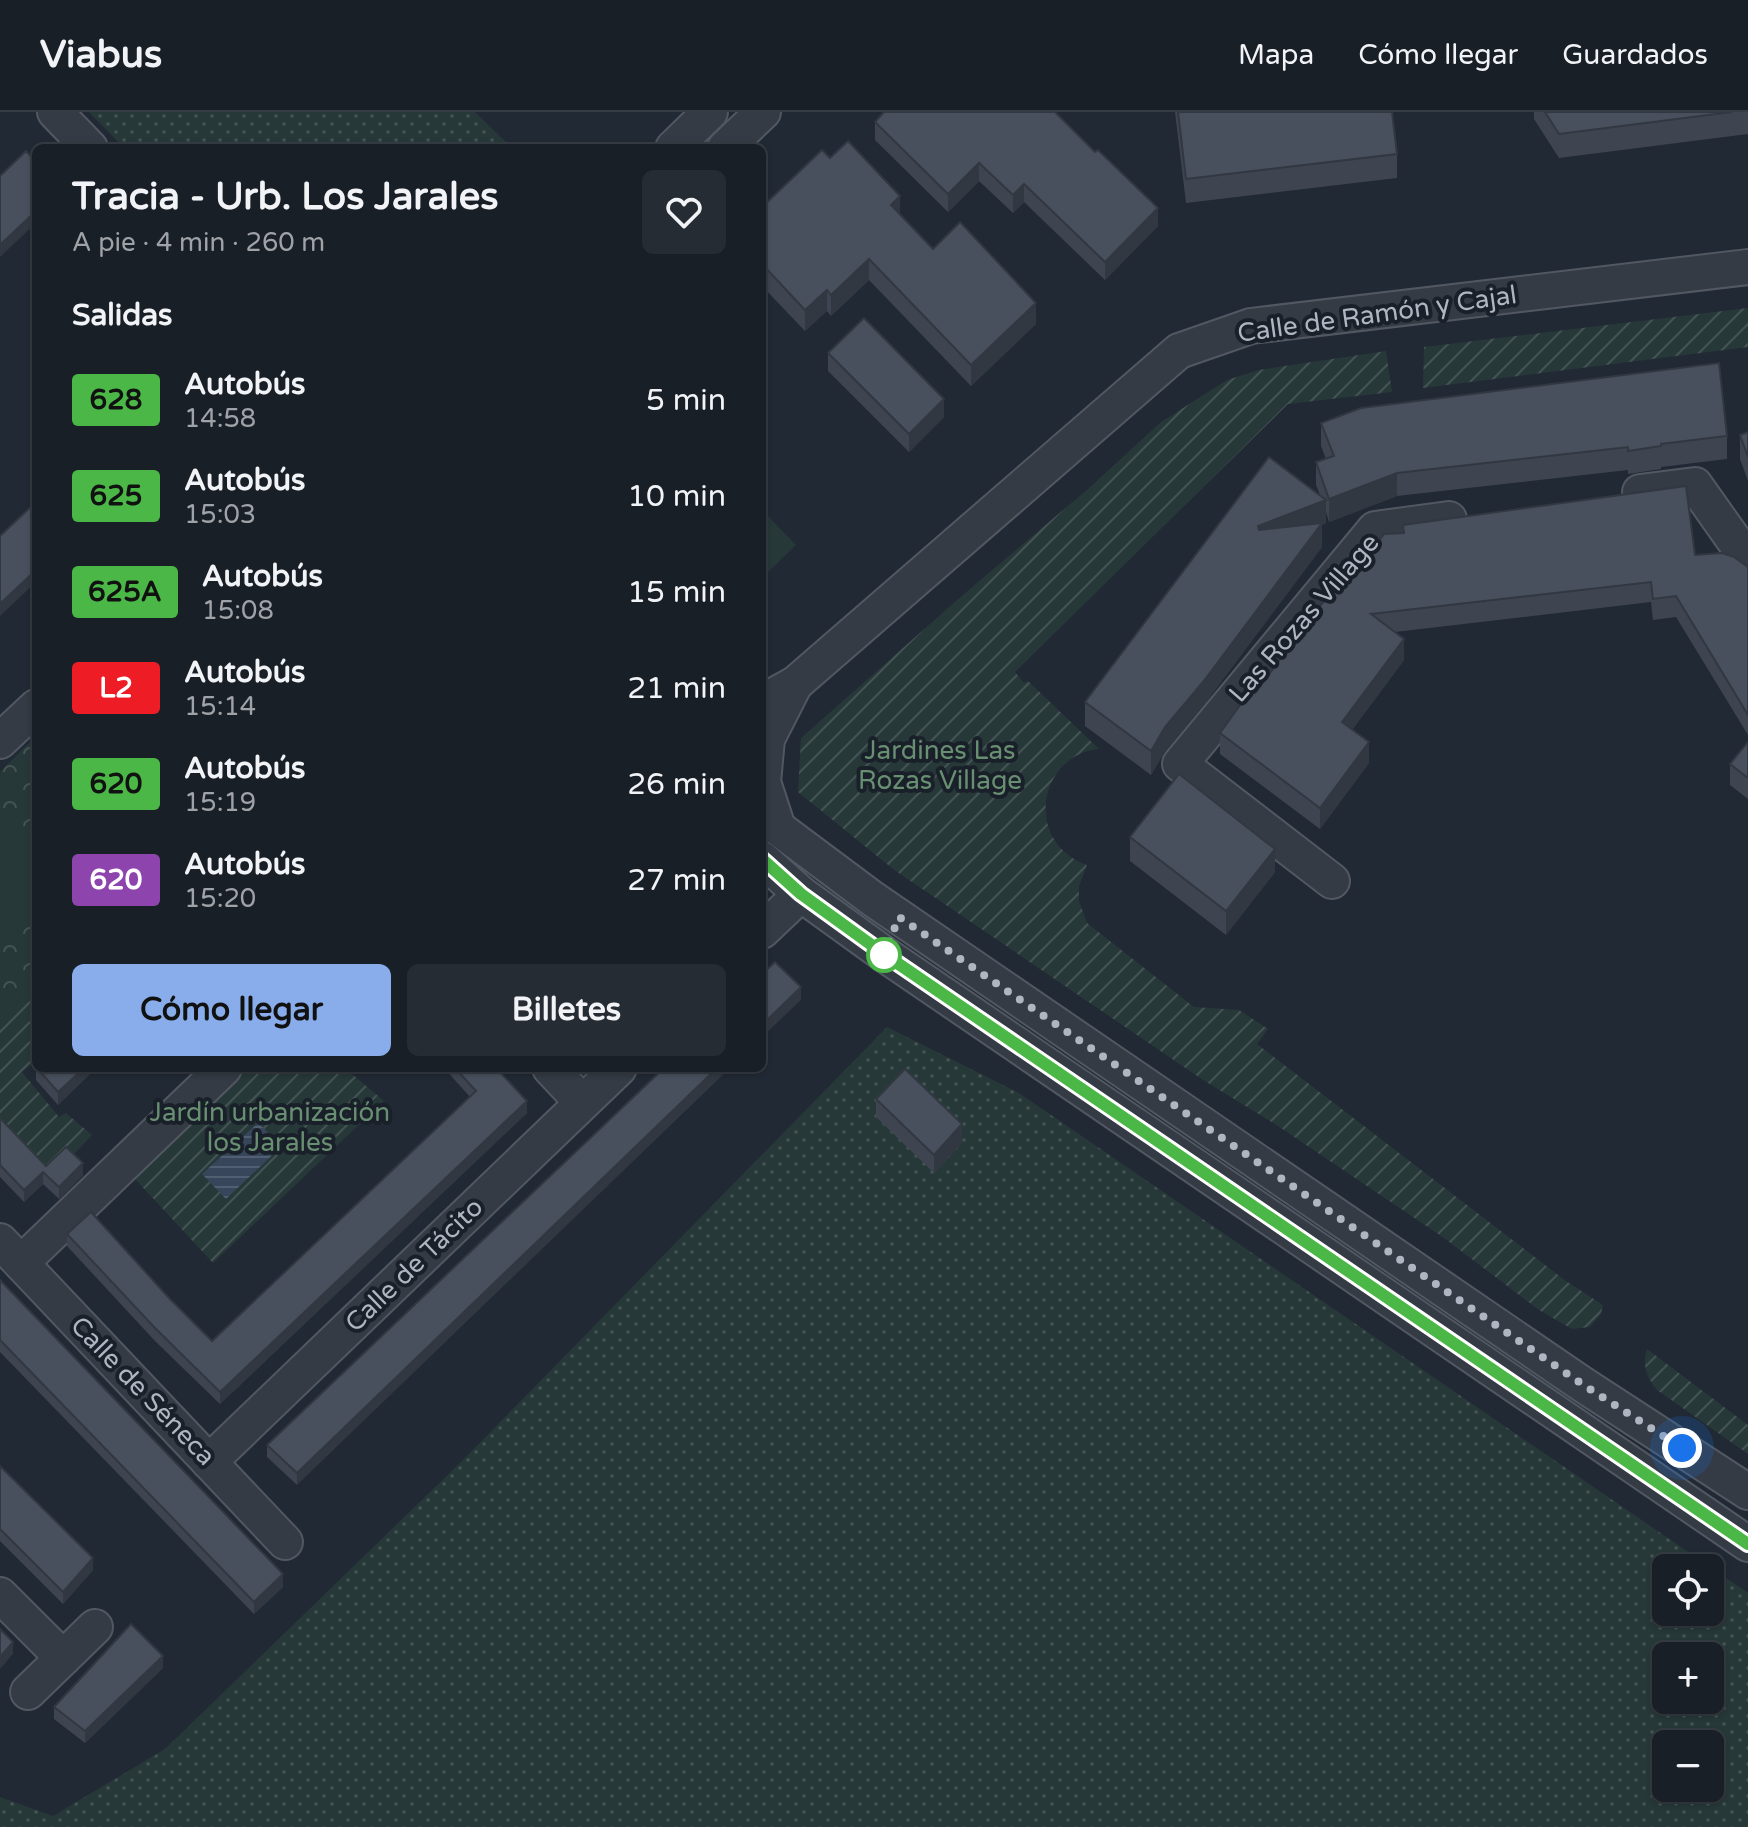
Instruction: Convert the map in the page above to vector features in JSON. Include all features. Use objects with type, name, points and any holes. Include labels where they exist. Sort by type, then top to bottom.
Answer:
[{"type":"street","points":[[55,112],[86,144]]},
{"type":"street","points":[[677,144],[710,112]]},
{"type":"street","points":[[729,144],[763,112]]},
{"type":"street","name":"Calle de Ramón y Cajal","points":[[766,700],[795,684],[1179,351],[1251,326],[1748,267]]},
{"type":"street","points":[[1603,497],[1695,485],[1748,560]]},
{"type":"street","name":"Las Rozas Village","points":[[1332,881],[1180,764],[1375,529],[1481,514]]},
{"type":"street","name":"Calle de Ramón y Cajal","points":[[766,750],[767,739],[795,684]]},
{"type":"street","points":[[0,741],[32,711]]},
{"type":"street","name":"Calle de Ramón y Cajal","points":[[766,798],[770,820]]},
{"type":"street","points":[[770,820],[886,908],[1582,1384],[1748,1492]]},
{"type":"street","points":[[766,863],[801,894],[884,954],[1748,1544]]},
{"type":"street","points":[[766,927],[801,894]]},
{"type":"street","points":[[10,1252],[219,1072]]},
{"type":"street","points":[[554,1072],[582,1102]]},
{"type":"street","name":"Calle de Tácito","points":[[209,1462],[615,1072]]},
{"type":"street","name":"Calle de Séneca","points":[[10,1252],[285,1542]]},
{"type":"street","points":[[0,1595],[63,1658]]},
{"type":"street","points":[[28,1692],[95,1627]]},
{"type":"green space","points":[[89,112],[475,112],[508,144],[120,144]]},
{"type":"green space","points":[[1748,308],[1748,347],[1423,388],[1424,347]]},
{"type":"green space","name":"Jardines Las Rozas Village","points":[[1386,351],[1392,392],[1288,404],[1015,672],[1099,749],[1078,755],[1062,766],[1052,782],[1046,801],[1047,820],[1053,838],[1067,854],[1087,865],[1079,886],[1079,901],[1087,923],[1194,1007],[1239,1010],[1268,1029],[1257,1044],[1566,1281],[1603,1305],[1601,1314],[1590,1327],[1572,1329],[1539,1310],[1444,1238],[1278,1126],[1203,1080],[893,869],[798,792],[801,738],[1161,422],[1227,380],[1259,370]]},
{"type":"green space","points":[[766,514],[796,545],[766,574]]},
{"type":"green space","points":[[32,740],[32,988],[0,1017],[0,772]]},
{"type":"green space","points":[[0,822],[32,858],[32,905],[0,943]]},
{"type":"green space","points":[[32,988],[32,1064],[22,1072],[59,1117],[66,1113],[92,1135],[46,1184],[0,1136],[0,1017]]},
{"type":"green space","points":[[887,1027],[1019,1093],[1691,1554],[1652,1554],[1652,1626],[1724,1626],[1724,1577],[1748,1593],[1748,1827],[0,1827],[0,1797],[53,1816],[165,1749],[461,1462]]},
{"type":"green space","name":"Jardín urbanización los Jarales","points":[[241,1072],[350,1072],[384,1101],[213,1263],[135,1179]]},
{"type":"green space","points":[[1647,1349],[1748,1425],[1748,1454],[1657,1390],[1646,1371]]},
{"type":"water","points":[[258,1123],[282,1146],[226,1199],[202,1174]]},
{"type":"building","points":[[884,112],[1055,112],[1158,208],[1105,262],[1024,184],[1013,195],[979,163],[948,194],[875,122]]},
{"type":"building","points":[[1178,112],[1392,112],[1397,154],[1186,179]]},
{"type":"building","points":[[1545,112],[1732,112],[1559,134]]},
{"type":"building","points":[[848,141],[900,196],[891,205],[933,249],[960,222],[1036,303],[971,365],[869,259],[831,295],[827,290],[805,310],[766,268],[766,203],[822,150],[830,158]]},
{"type":"building","points":[[26,151],[32,158],[32,215],[0,245],[0,176]]},
{"type":"building","points":[[864,318],[944,399],[909,434],[828,353]]},
{"type":"building","points":[[1719,363],[1727,436],[1628,451],[1628,447],[1397,473],[1329,499],[1316,462],[1334,456],[1321,423],[1361,408]]},
{"type":"building","points":[[1748,432],[1748,457],[1740,435]]},
{"type":"building","points":[[1269,457],[1326,500],[1258,526],[1259,530],[1322,523],[1203,682],[1165,727],[1151,751],[1085,702]]},
{"type":"building","points":[[1686,486],[1695,555],[1722,553],[1748,567],[1748,715],[1676,596],[1653,599],[1651,582],[1371,614],[1404,639],[1342,722],[1369,742],[1320,808],[1220,733],[1251,690],[1255,693],[1335,588],[1341,592],[1384,534],[1404,533],[1403,525]]},
{"type":"building","points":[[32,506],[32,574],[0,604],[0,536]]},
{"type":"building","points":[[1748,742],[1748,778],[1730,764]]},
{"type":"building","points":[[1179,774],[1275,849],[1226,911],[1130,837]]},
{"type":"building","points":[[775,962],[801,987],[766,1021],[766,970]]},
{"type":"building","points":[[905,1069],[962,1124],[934,1155],[876,1099]]},
{"type":"building","points":[[40,1072],[80,1072],[58,1092]]},
{"type":"building","points":[[459,1072],[500,1072],[527,1101],[220,1392],[67,1234],[91,1212],[212,1341],[476,1091]]},
{"type":"building","points":[[660,1072],[713,1072],[297,1473],[267,1445]]},
{"type":"building","points":[[0,1118],[46,1166],[66,1147],[83,1163],[59,1187],[43,1172],[24,1190],[0,1165]]},
{"type":"building","points":[[0,1280],[283,1574],[254,1602],[0,1340]]},
{"type":"building","points":[[0,1466],[93,1558],[63,1592],[0,1529]]},
{"type":"building","points":[[131,1624],[163,1656],[85,1731],[54,1707]]},
{"type":"building","points":[[0,1629],[13,1642],[0,1657]]},
{"type":"bus line","name":"628","points":[[766,863],[801,894],[884,954],[1748,1544]]},
{"type":"route","points":[[884,955],[899,917],[1582,1384],[1682,1448]]}]
